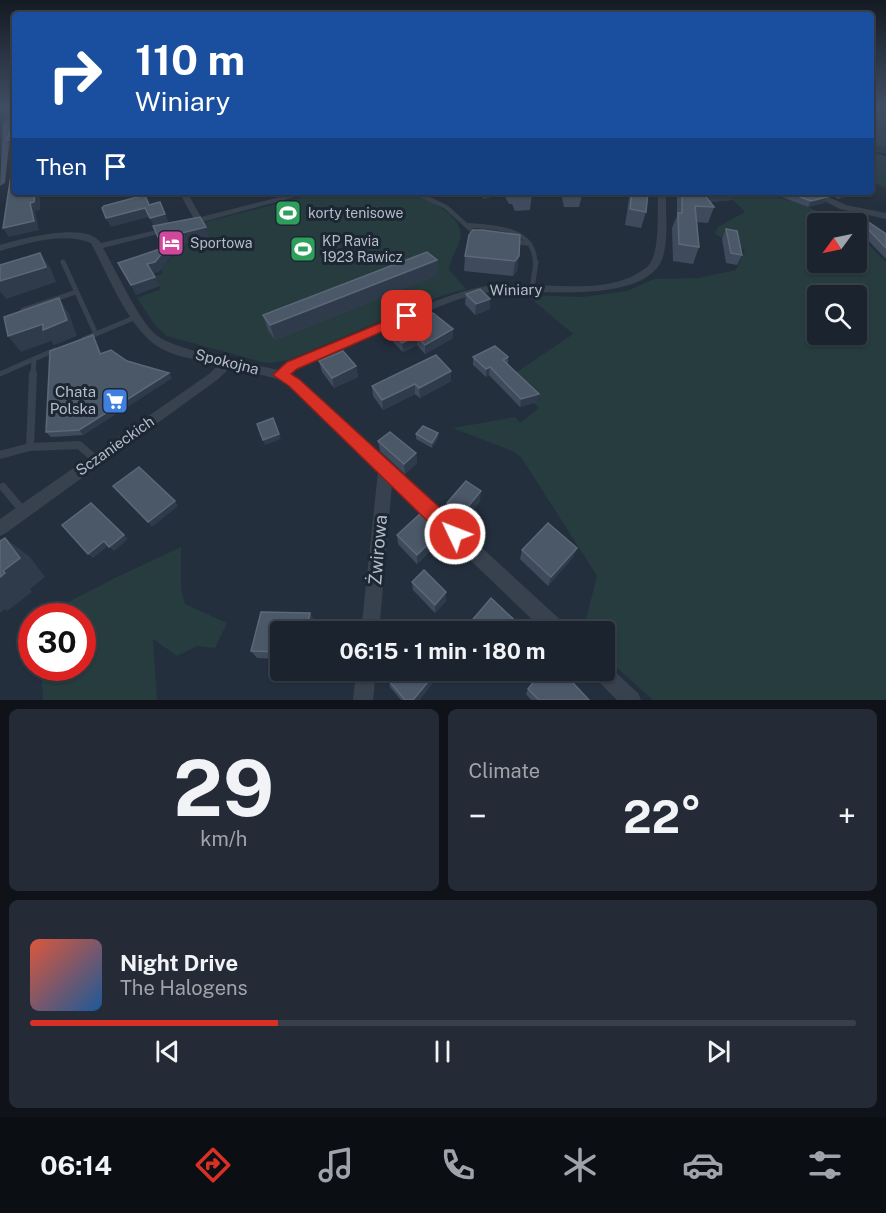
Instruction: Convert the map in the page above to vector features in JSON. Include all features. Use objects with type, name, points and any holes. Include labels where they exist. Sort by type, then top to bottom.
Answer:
[{"type":"street","points":[[0,183],[3,140]]},
{"type":"street","points":[[185,195],[199,220]]},
{"type":"street","points":[[0,248],[61,236],[91,239],[99,246],[298,195]]},
{"type":"street","name":"Winiary","points":[[281,375],[298,363],[449,299],[489,289],[608,286],[635,278],[655,265],[660,253],[662,195]]},
{"type":"street","points":[[817,195],[843,207],[886,216]]},
{"type":"street","name":"Spokojna","points":[[99,246],[136,317],[151,337],[169,348],[281,375],[294,383],[547,621]]},
{"type":"street","name":"Sczanieckich","points":[[0,528],[213,377],[228,363]]},
{"type":"street","name":"Żwirowa","points":[[371,621],[386,469]]},
{"type":"street","points":[[363,700],[365,681]]},
{"type":"street","points":[[612,681],[631,700]]},
{"type":"lane","points":[[420,195],[446,207],[474,233],[486,238]]},
{"type":"lane","points":[[465,225],[502,229],[530,244],[536,259],[532,289]]},
{"type":"lane","points":[[511,241],[530,244]]},
{"type":"lane","points":[[63,262],[96,334]]},
{"type":"lane","points":[[11,315],[76,292]]},
{"type":"lane","points":[[75,342],[136,317]]},
{"type":"lane","points":[[0,374],[65,346]]},
{"type":"lane","points":[[30,447],[34,359]]},
{"type":"lane","points":[[0,455],[30,447],[79,445],[96,460]]},
{"type":"lane","points":[[3,487],[24,511]]},
{"type":"green space","points":[[874,140],[886,140],[886,147],[876,146]]},
{"type":"green space","points":[[874,153],[886,155],[886,189],[874,182]]},
{"type":"green space","points":[[310,195],[416,195],[437,205],[457,224],[460,230],[460,240],[449,270],[466,289],[441,296],[288,360],[261,362],[167,336],[155,325],[137,298],[161,289],[154,277],[163,273],[161,269],[178,251],[185,248],[177,234],[201,223]]},
{"type":"green space","points":[[728,195],[768,195],[783,198],[819,213],[807,213],[807,273],[867,273],[867,244],[886,262],[886,700],[653,700],[615,666],[615,621],[586,621],[597,576],[521,457],[512,451],[453,428],[515,417],[520,423],[539,408],[508,378],[573,334],[527,295],[582,297],[627,291],[654,279],[698,278],[736,270],[745,250],[715,234],[718,227],[745,212]]},
{"type":"green space","points":[[181,547],[181,589],[185,604],[227,623],[215,648],[197,646],[177,656],[153,639],[157,700],[43,700],[42,681],[96,681],[96,603],[66,603]]},
{"type":"building","points":[[12,175],[12,195],[35,195],[34,202],[30,203],[34,221],[3,228]]},
{"type":"building","points":[[145,195],[149,205],[160,202],[165,214],[150,218],[145,208],[106,218],[102,208],[104,206]]},
{"type":"building","points":[[632,195],[648,195],[646,212],[630,209]]},
{"type":"building","points":[[682,195],[704,195],[714,207],[695,206],[699,247],[679,244],[678,213],[682,213]]},
{"type":"building","points":[[795,195],[827,197],[811,201]]},
{"type":"building","points":[[200,217],[206,227],[178,234],[155,262],[147,264],[155,277],[131,285],[118,263],[163,248],[153,226]]},
{"type":"building","points":[[867,221],[886,234],[886,248],[867,228]]},
{"type":"building","points":[[726,229],[737,231],[742,255],[731,253]]},
{"type":"building","points":[[473,230],[520,235],[519,256],[515,261],[465,256],[469,235]]},
{"type":"building","points":[[427,252],[437,260],[270,325],[263,315]]},
{"type":"building","points":[[40,253],[46,267],[0,281],[0,265]]},
{"type":"building","points":[[480,289],[490,299],[476,304],[466,294]]},
{"type":"building","points":[[59,298],[67,320],[43,330],[43,324],[8,336],[4,317]]},
{"type":"building","points":[[433,313],[453,329],[425,345],[417,336],[402,343],[392,333],[425,316]]},
{"type":"building","points":[[93,335],[100,354],[111,350],[127,361],[169,373],[79,430],[46,432],[50,351]]},
{"type":"building","points":[[495,346],[508,357],[503,360],[539,394],[521,399],[490,367],[486,369],[473,357]]},
{"type":"building","points":[[343,351],[356,366],[332,378],[319,361]]},
{"type":"building","points":[[436,355],[451,371],[419,388],[415,384],[382,400],[372,386]]},
{"type":"building","points":[[273,418],[279,434],[263,440],[257,424]]},
{"type":"building","points":[[423,426],[438,433],[432,443],[416,434]]},
{"type":"building","points":[[390,432],[416,453],[404,464],[378,441]]},
{"type":"building","points":[[139,467],[175,501],[148,522],[113,486]]},
{"type":"building","points":[[466,481],[481,491],[462,514],[447,503]]},
{"type":"building","points":[[91,503],[124,535],[109,547],[104,541],[88,554],[62,525]]},
{"type":"building","points":[[421,513],[440,532],[417,555],[397,535]]},
{"type":"building","points":[[548,523],[577,548],[551,577],[522,550]]},
{"type":"building","points":[[5,538],[20,558],[3,571],[5,573],[0,577],[0,541]]},
{"type":"building","points":[[424,570],[446,592],[435,605],[412,582]]},
{"type":"building","points":[[491,598],[515,621],[472,621]]},
{"type":"building","points":[[261,612],[310,613],[308,621],[270,621],[270,652],[251,651]]},
{"type":"building","points":[[389,681],[429,681],[413,700],[405,700]]},
{"type":"building","points":[[534,681],[571,681],[589,700],[539,700],[528,689]]},
{"type":"waterway","points":[[874,152],[886,155]]},
{"type":"place","name":"korty tenisowe","points":[[288,213]]},
{"type":"place","name":"Sportowa","points":[[171,243]]},
{"type":"place","name":"KP Ravia 1923 Rawicz","points":[[303,249]]},
{"type":"place","name":"Chata Polska","points":[[115,401]]},
{"type":"route","points":[[407,316],[292,366],[281,375],[294,383],[455,534]]}]
